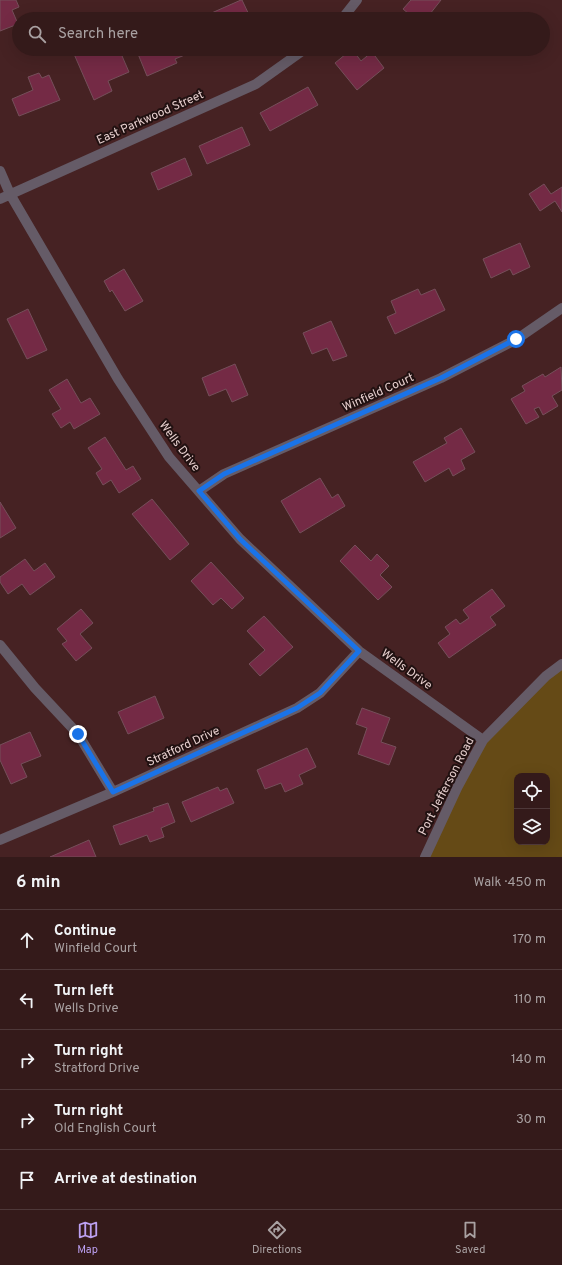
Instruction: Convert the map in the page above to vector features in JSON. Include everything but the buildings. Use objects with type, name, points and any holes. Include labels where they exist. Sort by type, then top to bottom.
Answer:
[{"type":"street","points":[[348,12],[357,0]]},
{"type":"street","name":"East Parkwood Street","points":[[0,199],[256,84],[295,56]]},
{"type":"street","name":"Wells Drive","points":[[0,171],[10,194],[118,379],[169,457],[240,539],[359,651],[483,740]]},
{"type":"street","name":"Winfield Court","points":[[199,491],[224,474],[441,378],[516,339],[562,308]]},
{"type":"street","points":[[0,645],[34,688],[78,734],[113,792]]},
{"type":"street","name":"Stratford Drive","points":[[0,840],[113,792],[297,708],[320,693],[359,651]]},
{"type":"street","name":"Port Jefferson Road","points":[[425,857],[458,786],[483,740],[546,676],[562,664]]},
{"type":"shaded area","points":[[562,664],[562,857],[425,857],[483,740]]},
{"type":"route","points":[[78,734],[113,792],[297,708],[320,693],[359,651],[240,539],[199,491],[224,474],[441,378],[516,339]]}]
